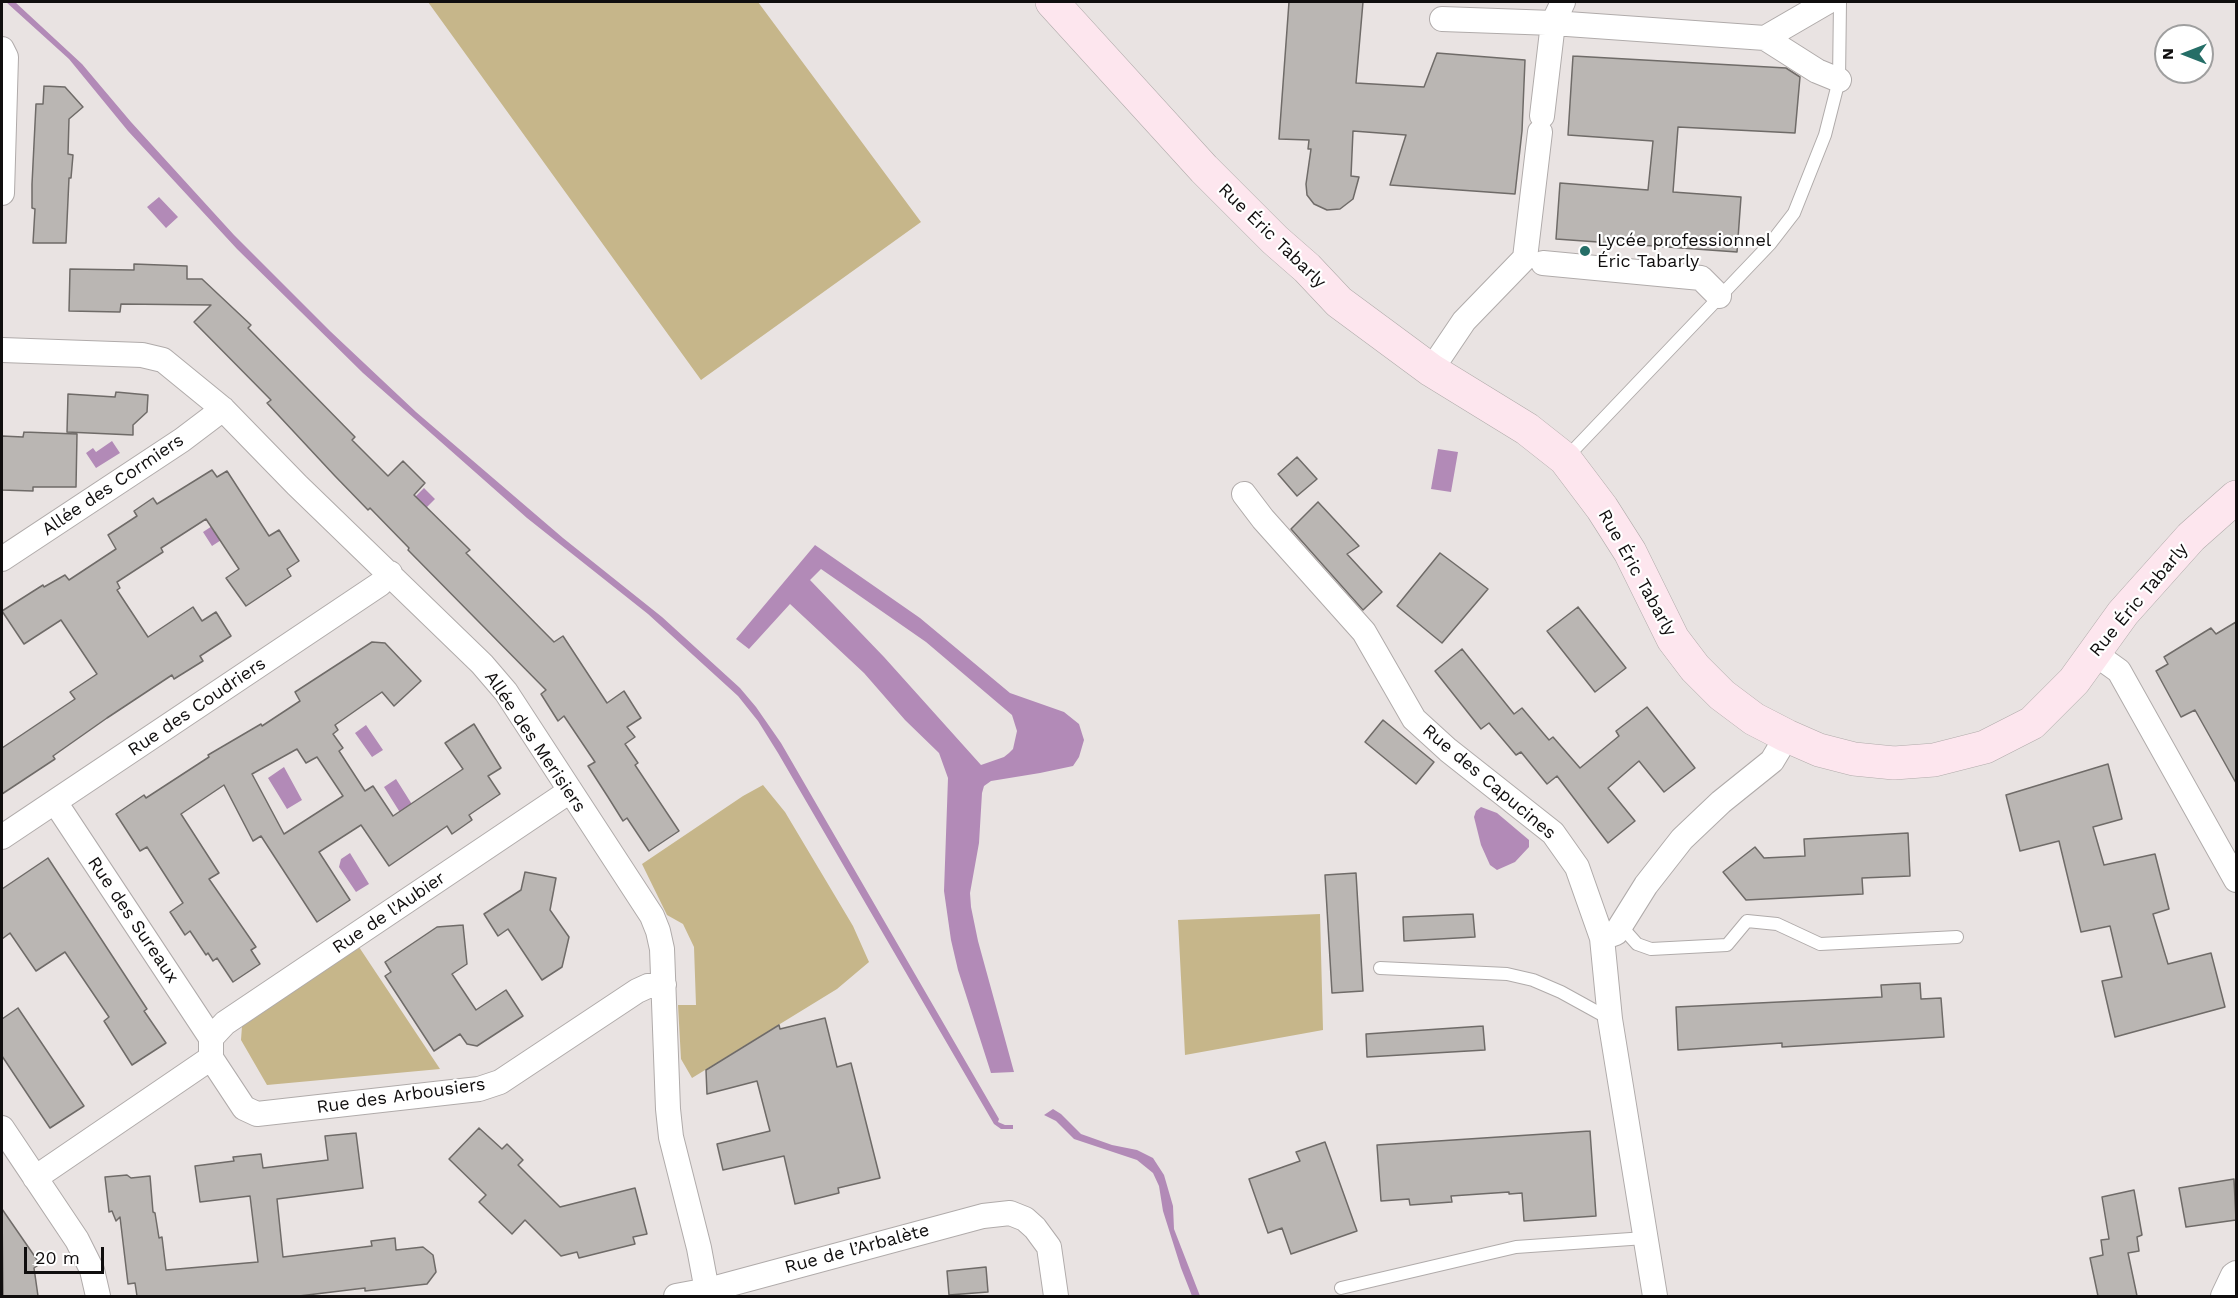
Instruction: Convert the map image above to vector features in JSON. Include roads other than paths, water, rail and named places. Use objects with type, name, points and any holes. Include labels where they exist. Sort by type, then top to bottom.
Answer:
[{"type":"street","name":"Rue Éric Tabarly","points":[[1052,2],[1204,169],[1339,302],[1431,370],[1527,429],[1565,459],[1602,508],[1629,552],[1673,639],[1695,668],[1722,695],[1754,719],[1819,750],[1854,759],[1894,763],[1934,760],[1985,747],[2031,723],[2074,681],[2123,613],[2191,537],[2236,497]]},
{"type":"street","points":[[1765,38],[1827,2]]},
{"type":"street","points":[[1431,370],[1464,321],[1525,258],[1541,124],[1558,12]]},
{"type":"street","points":[[1442,19],[1558,12],[1765,38],[1816,71],[1839,80]]},
{"type":"street","points":[[2,49],[6,57],[2,193]]},
{"type":"street","points":[[1543,263],[1701,278],[1719,296]]},
{"type":"street","name":"Allée des Merisiers","points":[[2,350],[142,355],[163,360],[223,409],[297,485],[482,664],[506,692],[652,916],[658,931],[662,949],[671,1137],[708,1293]]},
{"type":"street","name":"Allée des Cormiers","points":[[2,559],[182,440],[223,409]]},
{"type":"street","name":"Rue des Capucines","points":[[1244,494],[1263,519],[1364,632],[1414,719],[1448,750],[1553,833],[1577,867],[1611,932],[1610,1019],[1654,1296]]},
{"type":"street","name":"Rue des Coudriers","points":[[2,837],[380,584],[390,573]]},
{"type":"street","points":[[2094,653],[2119,671],[2236,880]]},
{"type":"street","points":[[1611,932],[1682,839],[1721,802],[1772,760],[1787,736]]},
{"type":"street","name":"Rue de l'Aubier","points":[[211,1048],[225,1023],[570,791]]},
{"type":"street","name":"Rue des Sureaux","points":[[55,802],[211,1048]]},
{"type":"street","name":"Rue des Arbousiers","points":[[211,1048],[244,1108],[257,1114],[478,1089],[500,1082],[637,991],[648,986],[664,984]]},
{"type":"street","points":[[35,1178],[211,1048]]},
{"type":"street","points":[[2,1128],[76,1240],[92,1270],[98,1296]]},
{"type":"street","name":"Rue de l’Arbalète","points":[[676,1296],[708,1293],[983,1215],[1010,1213],[1024,1219],[1035,1228],[1049,1247],[1056,1296]]},
{"type":"street","points":[[2223,1296],[2236,1273]]},
{"type":"lane","points":[[1565,459],[1770,244],[1794,213],[1824,135],[1839,80],[1840,2]]},
{"type":"lane","points":[[1611,932],[1651,949],[1727,945],[1747,921],[1777,924],[1820,944],[1957,937]]},
{"type":"lane","points":[[1380,968],[1507,974],[1533,980],[1561,992],[1610,1019]]},
{"type":"lane","points":[[1341,1288],[1516,1247],[1645,1238]]},
{"type":"place","name":"Lycée professionnel Éric Tabarly","points":[[1585,251]]}]
